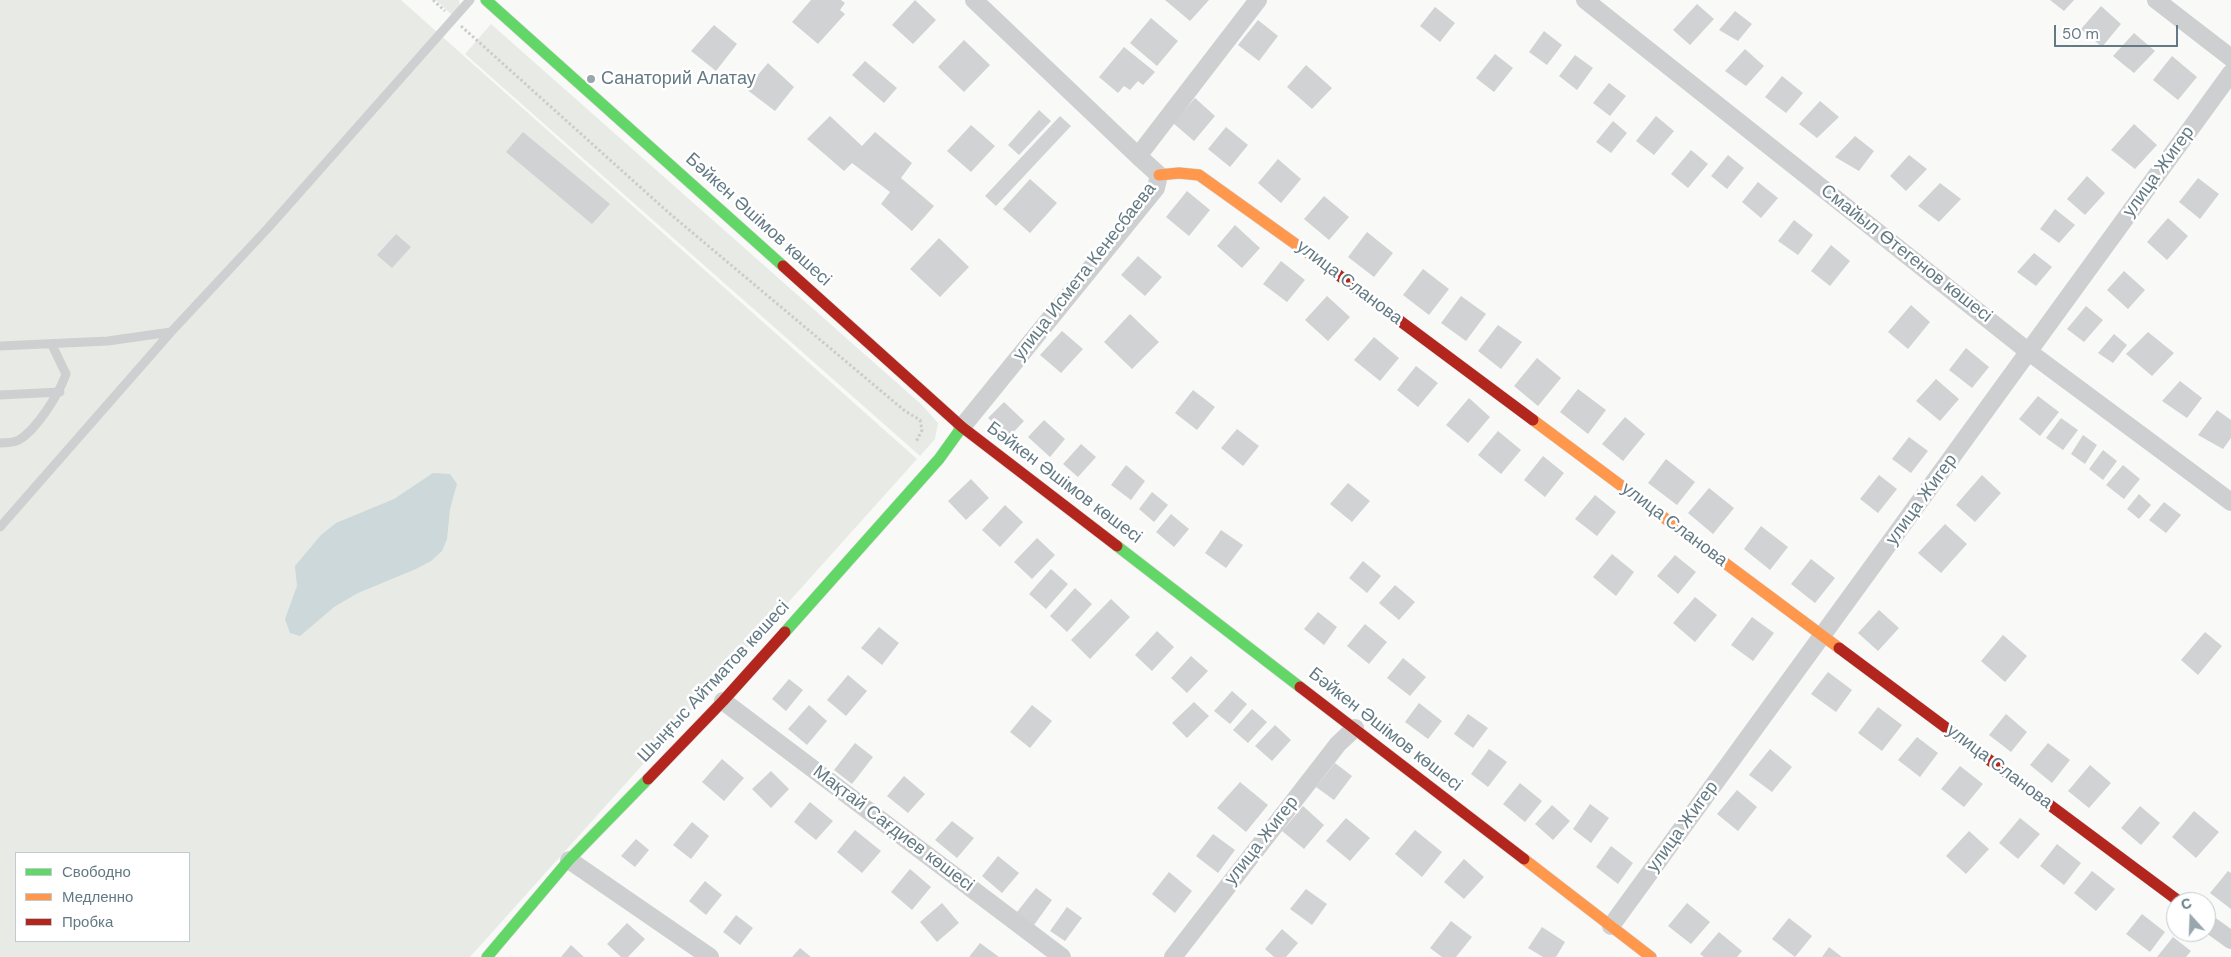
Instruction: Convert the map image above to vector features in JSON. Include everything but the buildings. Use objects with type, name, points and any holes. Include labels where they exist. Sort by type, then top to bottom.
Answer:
[{"type":"main road","name":"Бәйкен Әшімов көшесі","points":[[486,0],[962,428],[1651,957]]},
{"type":"main road","name":"улица Сланова","points":[[1159,175],[1179,173],[1199,175],[1300,247],[2167,892]]},
{"type":"main road","name":"Шыңғыс Айтматов көшесі","points":[[487,957],[569,860],[723,701],[939,459],[962,428]]},
{"type":"street","points":[[974,0],[1138,156]]},
{"type":"street","name":"улица Исмета Кенесбаева","points":[[962,428],[1156,188],[1159,175],[1138,156],[1258,0]]},
{"type":"street","name":"Смайыл Өтегенов көшесі","points":[[1585,0],[2029,352],[2231,502]]},
{"type":"street","points":[[2156,0],[2231,58]]},
{"type":"street","name":"улица Жигер","points":[[1611,926],[2231,73]]},
{"type":"street","name":"Мақтай Сағдиев көшесі","points":[[723,701],[1062,957]]},
{"type":"street","name":"улица Жигер","points":[[1173,957],[1338,744],[1355,728]]},
{"type":"street","points":[[569,860],[710,957]]},
{"type":"street","points":[[2216,929],[2231,940]]},
{"type":"lane","points":[[0,527],[171,332],[268,228],[470,0]]},
{"type":"lane","points":[[0,346],[108,341],[171,332]]},
{"type":"lane","points":[[0,443],[13,443],[27,434],[60,392],[66,374],[52,345]]},
{"type":"lane","points":[[0,395],[60,392]]},
{"type":"path","points":[[433,0],[669,213],[905,411],[920,420],[922,430],[916,442]]},
{"type":"shaded area","points":[[0,0],[401,0],[917,459],[470,957],[0,957]]},
{"type":"shaded area","points":[[436,0],[459,0],[460,6],[452,15]]},
{"type":"shaded area","points":[[491,24],[922,405],[938,423],[935,439],[920,456],[465,54]]},
{"type":"shaded area","points":[[433,473],[450,474],[457,484],[450,509],[447,539],[442,551],[431,561],[416,569],[358,593],[334,607],[300,636],[290,633],[285,619],[297,586],[295,566],[321,535],[336,523],[394,499]]},
{"type":"traffic: fast","points":[[486,0],[783,266]]},
{"type":"traffic: fast","points":[[785,632],[939,459],[962,427]]},
{"type":"traffic: fast","points":[[1117,546],[1300,687]]},
{"type":"traffic: fast","points":[[487,957],[569,860],[648,779]]},
{"type":"traffic: slow","points":[[1159,175],[1179,173],[1199,175],[1329,268]]},
{"type":"traffic: slow","points":[[1533,420],[1839,648]]},
{"type":"traffic: slow","points":[[1524,859],[1651,957]]},
{"type":"traffic: jam","points":[[783,266],[962,427],[1117,546]]},
{"type":"traffic: jam","points":[[1329,268],[1533,420]]},
{"type":"traffic: jam","points":[[648,779],[723,701],[785,632]]},
{"type":"traffic: jam","points":[[1839,648],[2167,892]]},
{"type":"traffic: jam","points":[[1300,687],[1524,859]]},
{"type":"place","name":"Санаторий Алатау","points":[[591,79]]}]
